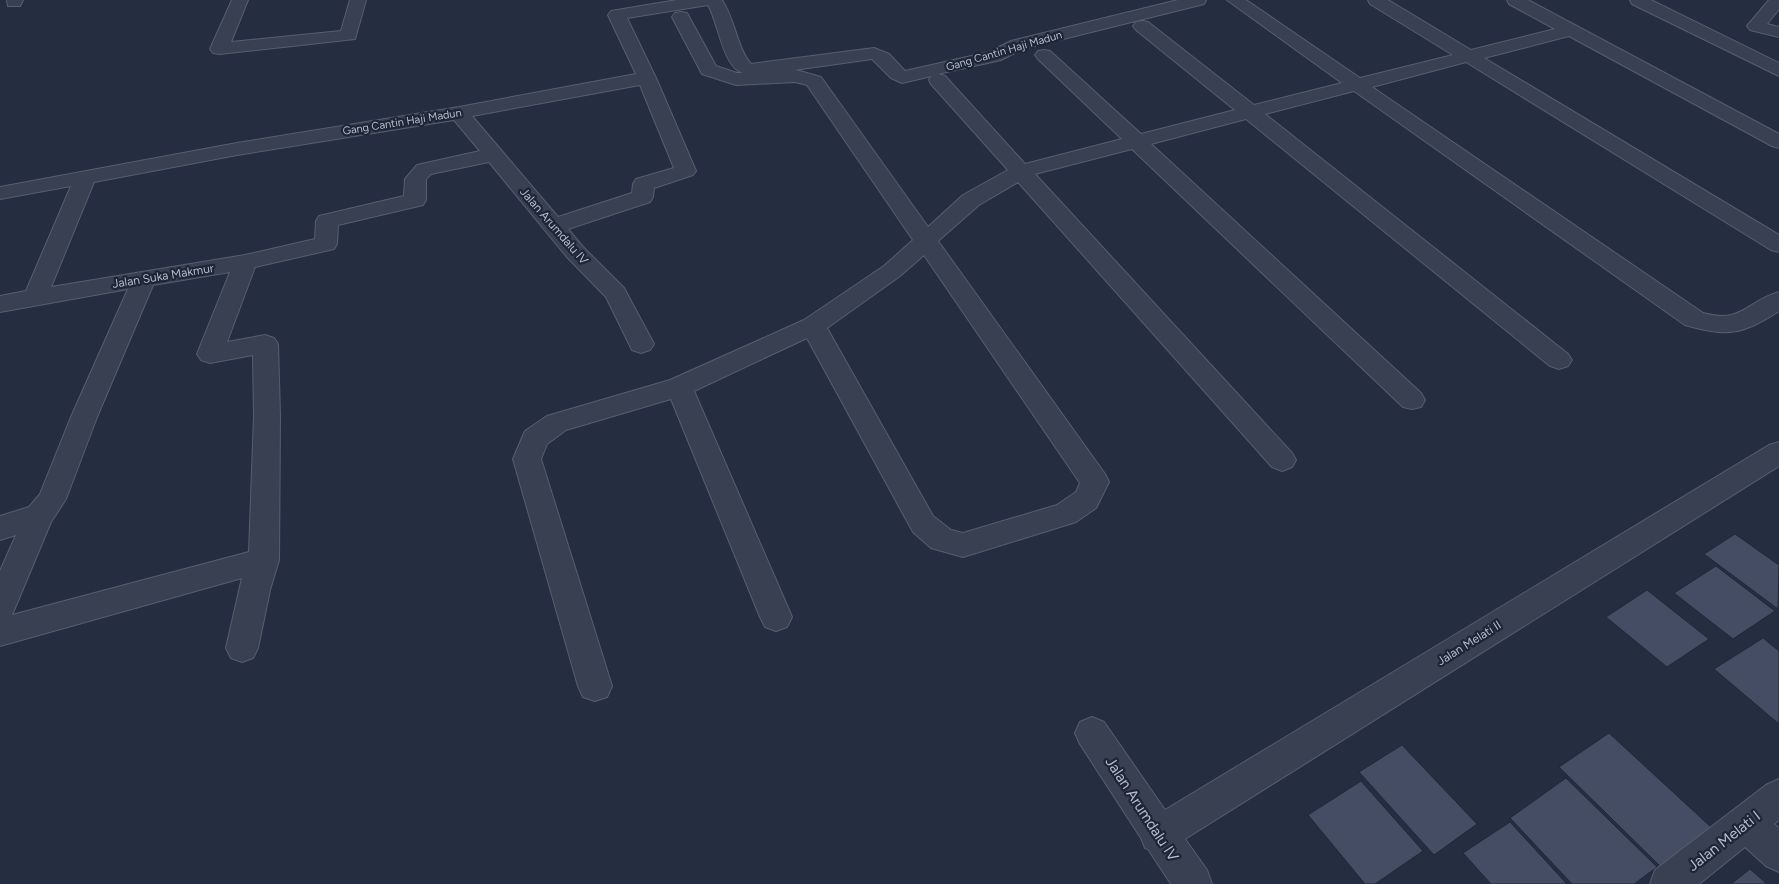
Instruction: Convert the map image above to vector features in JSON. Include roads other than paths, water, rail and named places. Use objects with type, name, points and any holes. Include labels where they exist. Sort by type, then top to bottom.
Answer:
[{"type":"street","points":[[240,0],[219,49],[349,35],[358,0]]},
{"type":"street","points":[[554,226],[642,197],[644,184],[686,171],[647,78],[617,15],[707,0]]},
{"type":"street","name":"Gang Cantin Haji Madun","points":[[714,0],[722,14],[737,59],[745,68],[754,70],[874,53],[882,56],[896,74],[902,77],[995,56],[1017,46],[1198,0]]},
{"type":"street","points":[[1235,0],[1694,319],[1714,326],[1737,325],[1779,300]]},
{"type":"street","points":[[1376,0],[1779,244]]},
{"type":"street","points":[[1515,0],[1779,142]]},
{"type":"street","points":[[1638,0],[1779,70]]},
{"type":"street","points":[[1778,0],[1756,26],[1779,32]]},
{"type":"street","points":[[681,17],[709,70],[736,79],[796,76],[814,81],[1095,482],[1086,500],[1066,514],[963,545],[942,539],[924,524],[813,326]]},
{"type":"street","points":[[1142,26],[1559,360]]},
{"type":"street","points":[[595,686],[528,459],[535,438],[557,423],[679,387],[813,326],[892,271],[971,200],[1021,171],[1571,30]]},
{"type":"street","points":[[1044,56],[1412,400]]},
{"type":"street","name":"Gang Cantin Haji Madun","points":[[0,193],[237,149],[459,113],[647,78]]},
{"type":"street","points":[[938,80],[1282,460]]},
{"type":"street","name":"Jalan Arumdalu IV","points":[[459,113],[575,252],[616,293],[641,344]]},
{"type":"street","name":"Jalan Suka Makmur","points":[[0,304],[245,262],[326,244],[327,221],[415,200],[413,181],[417,174],[424,169],[494,155]]},
{"type":"street","points":[[35,297],[85,178]]},
{"type":"street","points":[[242,648],[254,590],[264,560],[267,416],[266,344],[210,354],[245,262]]},
{"type":"street","points":[[0,607],[40,516],[52,498],[84,417],[144,279]]},
{"type":"street","points":[[679,387],[776,617]]},
{"type":"street","name":"Jalan Melati II","points":[[1158,835],[1779,452]]},
{"type":"street","points":[[0,528],[40,516]]},
{"type":"street","points":[[0,632],[264,560]]},
{"type":"street","name":"Jalan Arumdalu IV","points":[[1092,733],[1158,835],[1182,881]]},
{"type":"street","name":"Jalan Melati I","points":[[1669,884],[1779,797]]},
{"type":"street","points":[[1746,824],[1779,853]]}]
